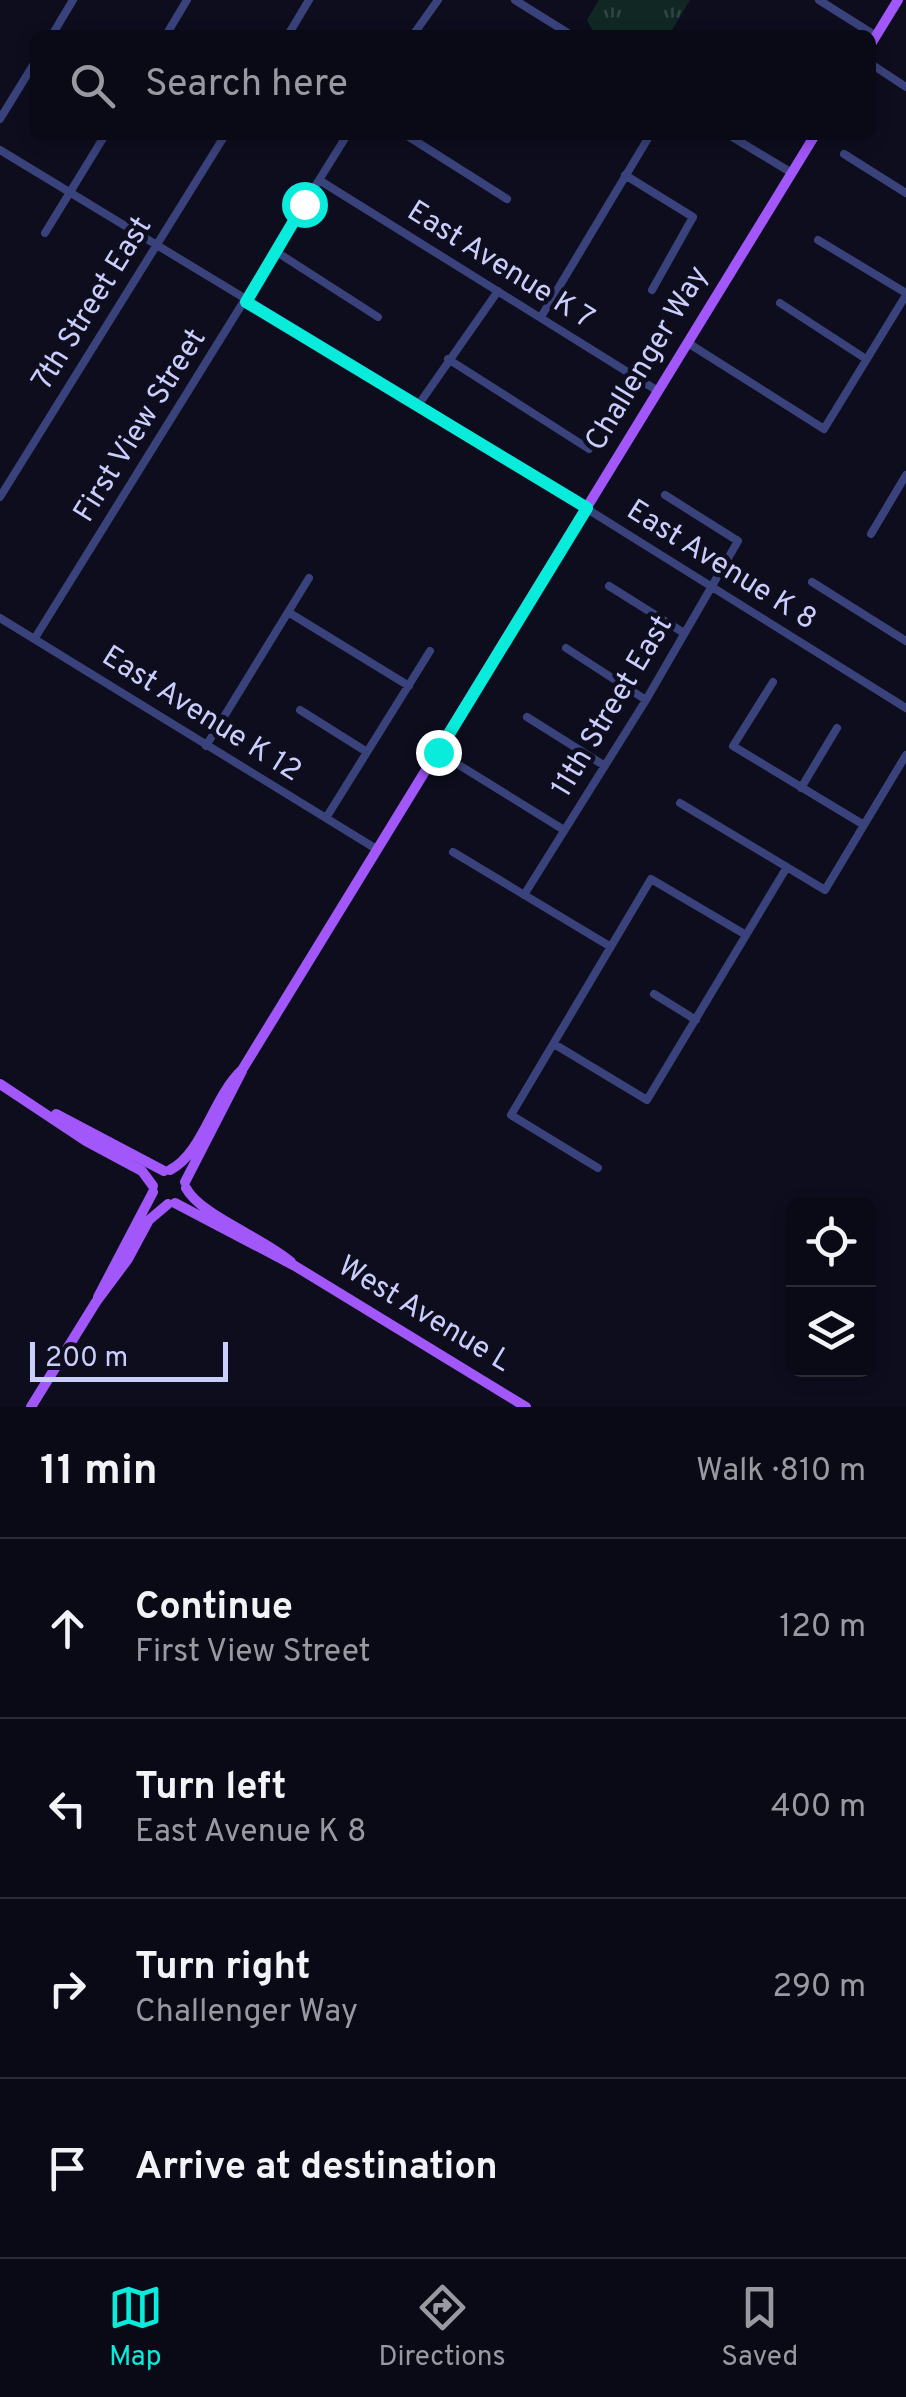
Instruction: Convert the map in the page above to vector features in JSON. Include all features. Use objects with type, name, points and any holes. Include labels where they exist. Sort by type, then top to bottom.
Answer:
[{"type":"main road","points":[[876,37],[898,0]]},
{"type":"main road","name":"Challenger Way","points":[[167,1171],[185,1160],[226,1089],[242,1070],[812,140]]},
{"type":"main road","name":"Challenger Way","points":[[186,1185],[242,1070]]},
{"type":"main road","points":[[0,1084],[37,1106],[180,1174],[186,1185],[183,1197],[154,1214],[31,1407]]},
{"type":"main road","points":[[37,1106],[86,1141],[142,1171],[158,1200],[171,1204]]},
{"type":"main road","points":[[96,1302],[156,1177],[167,1171]]},
{"type":"main road","name":"West Avenue L","points":[[186,1185],[196,1204],[253,1234],[295,1266]]},
{"type":"main road","name":"West Avenue L","points":[[171,1204],[295,1266],[526,1407]]},
{"type":"street","points":[[55,30],[73,0]]},
{"type":"street","points":[[169,30],[187,0]]},
{"type":"street","points":[[291,30],[310,0]]},
{"type":"street","points":[[417,30],[438,0]]},
{"type":"street","points":[[515,0],[563,30]]},
{"type":"street","points":[[819,0],[860,30]]},
{"type":"street","points":[[876,67],[906,87]]},
{"type":"street","points":[[0,119],[30,70]]},
{"type":"street","points":[[45,233],[102,140]]},
{"type":"street","name":"7th Street East","points":[[0,497],[222,140]]},
{"type":"street","name":"First View Street","points":[[35,638],[344,140]]},
{"type":"street","points":[[414,140],[507,200]]},
{"type":"street","points":[[541,318],[647,140]]},
{"type":"street","points":[[737,140],[792,173]]},
{"type":"street","name":"East Avenue K 8","points":[[0,150],[419,404],[906,708]]},
{"type":"street","points":[[844,154],[906,193]]},
{"type":"street","points":[[625,175],[693,217],[652,290]]},
{"type":"street","name":"East Avenue K 7","points":[[319,180],[658,390]]},
{"type":"street","points":[[688,343],[824,429],[906,294],[818,240]]},
{"type":"street","points":[[275,251],[378,317]]},
{"type":"street","points":[[419,404],[498,291]]},
{"type":"street","points":[[780,304],[866,359]]},
{"type":"street","points":[[448,359],[589,449]]},
{"type":"street","points":[[871,534],[906,476]]},
{"type":"street","name":"11th Street East","points":[[524,895],[646,700],[738,541],[664,495]]},
{"type":"street","points":[[206,746],[309,578]]},
{"type":"street","points":[[812,582],[906,642]]},
{"type":"street","points":[[609,586],[684,632]]},
{"type":"street","points":[[288,612],[410,686]]},
{"type":"street","name":"East Avenue K 12","points":[[0,618],[378,850]]},
{"type":"street","points":[[566,648],[646,700]]},
{"type":"street","points":[[326,818],[430,651]]},
{"type":"street","points":[[772,682],[733,746],[864,825]]},
{"type":"street","points":[[300,710],[368,752]]},
{"type":"street","points":[[527,717],[605,766]]},
{"type":"street","points":[[802,788],[838,728]]},
{"type":"street","points":[[438,752],[564,830]]},
{"type":"street","points":[[680,803],[824,890],[906,755]]},
{"type":"street","points":[[452,852],[612,946]]},
{"type":"street","points":[[554,1044],[648,1100],[787,867]]},
{"type":"street","points":[[598,1168],[511,1115],[651,880],[746,935]]},
{"type":"street","points":[[654,994],[696,1020]]},
{"type":"green space","points":[[599,0],[690,0],[672,30],[592,30],[587,20]]},
{"type":"route","points":[[304,204],[246,302],[587,508],[438,752]]}]
